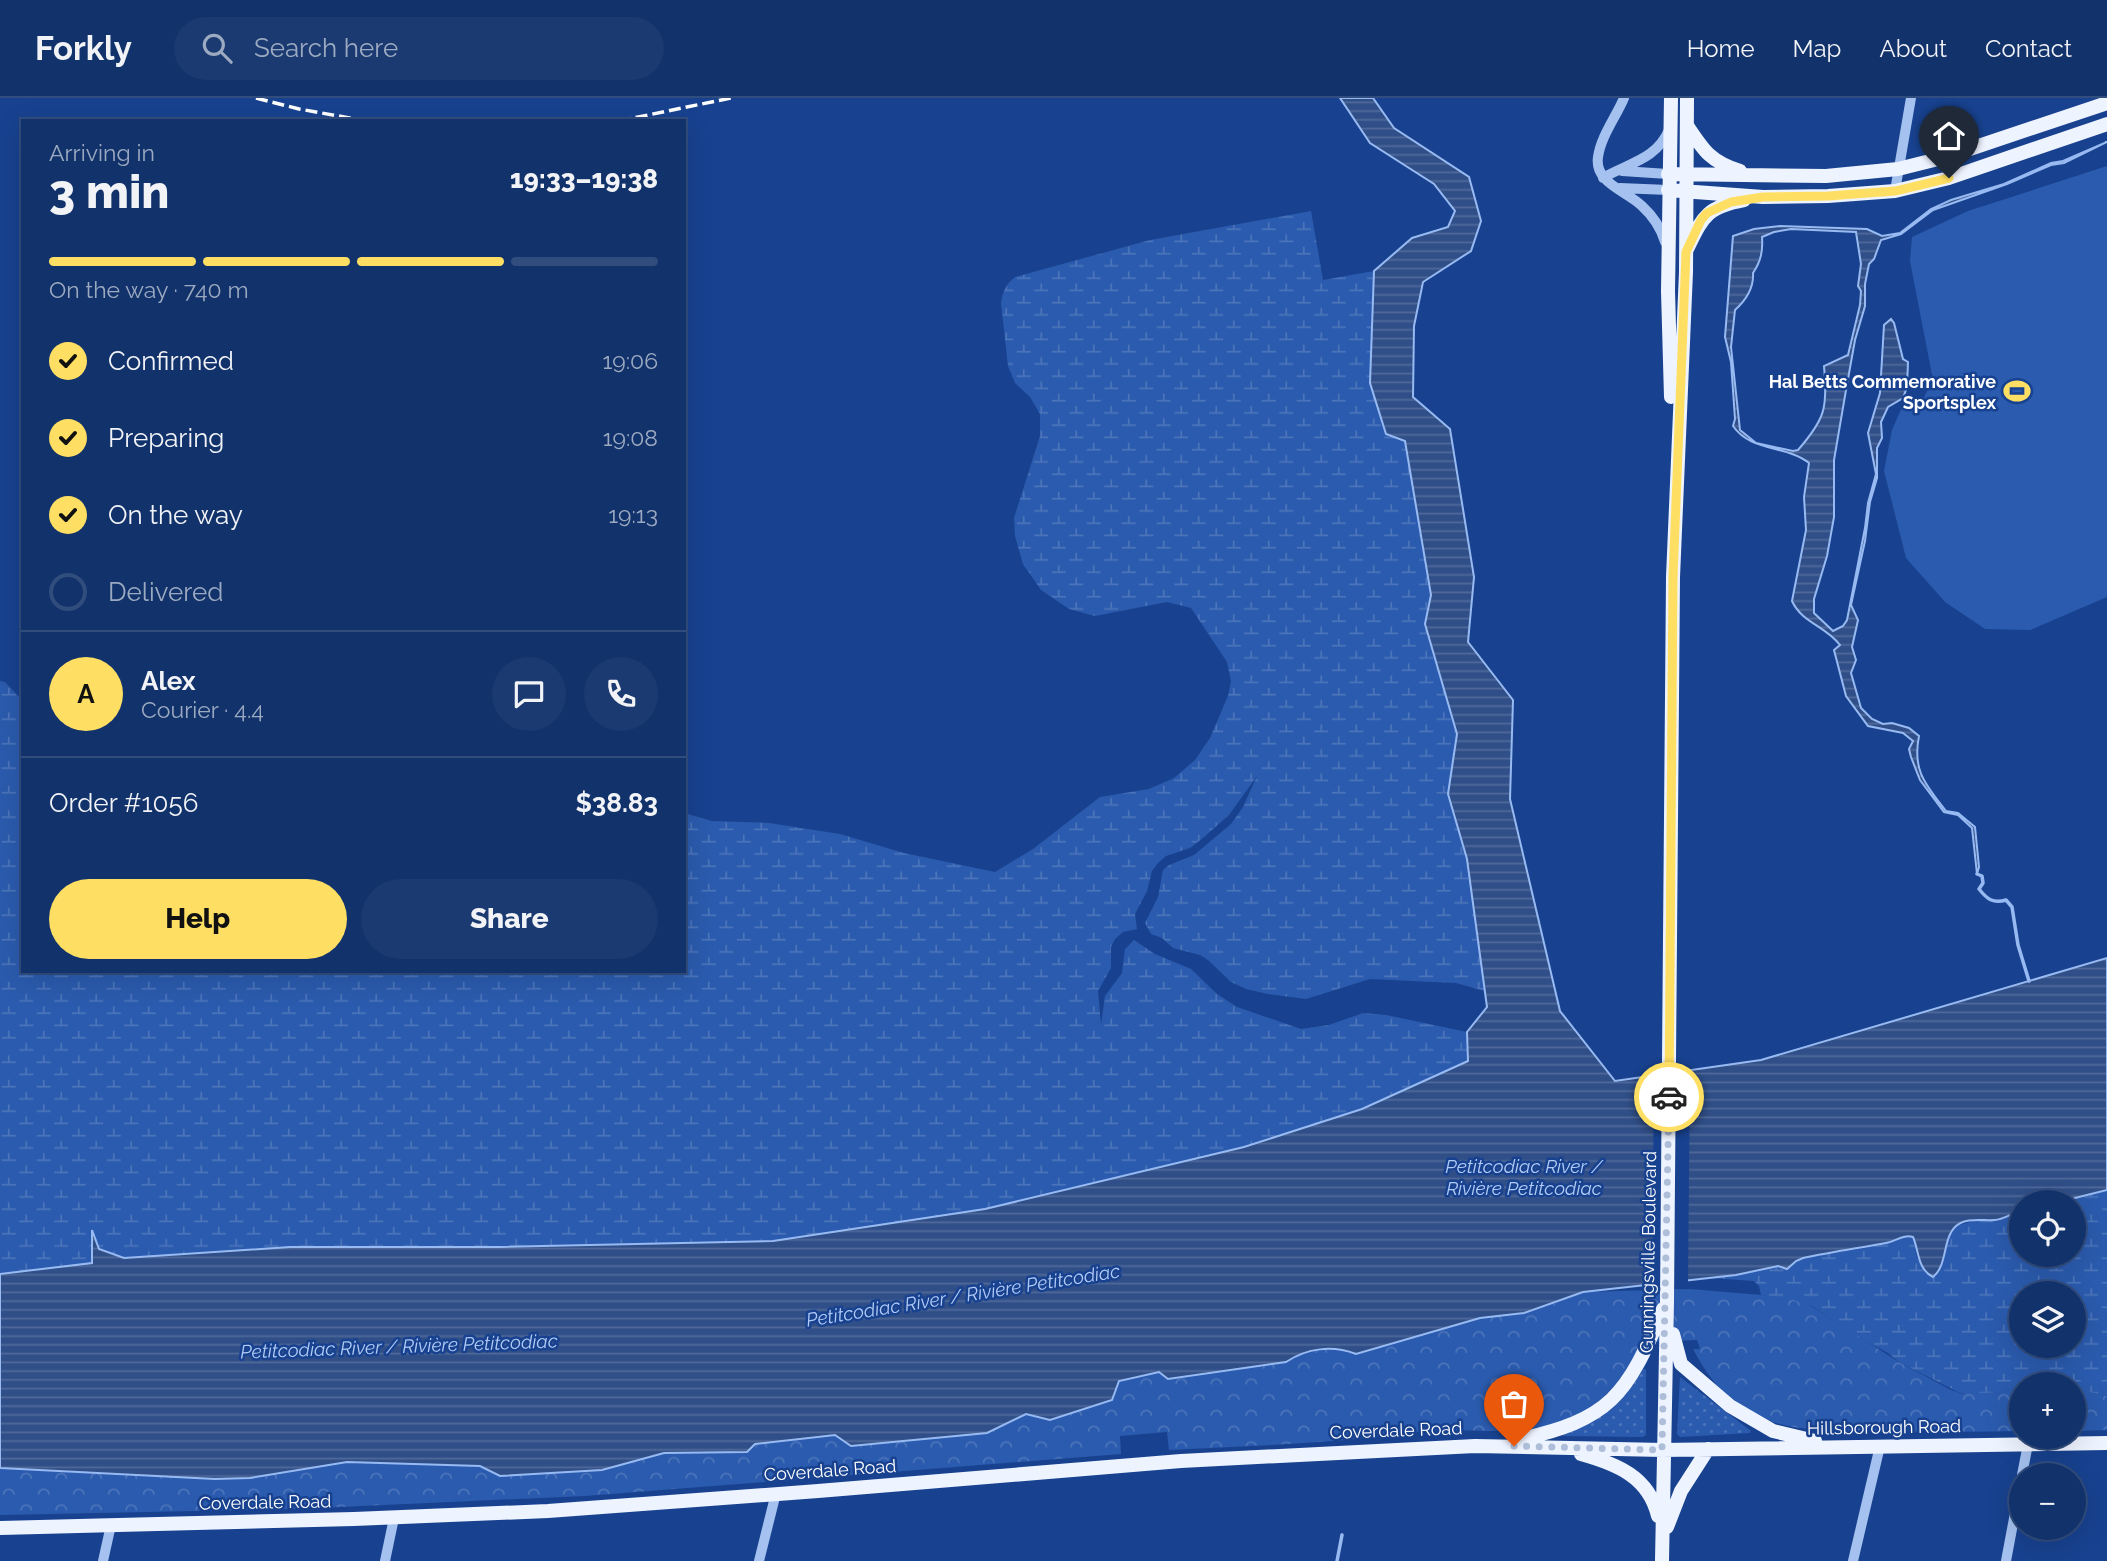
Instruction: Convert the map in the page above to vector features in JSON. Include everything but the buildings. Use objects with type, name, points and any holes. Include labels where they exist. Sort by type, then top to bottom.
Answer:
[{"type":"main road","points":[[1671,98],[1668,251],[1675,497]]},
{"type":"main road","points":[[1675,497],[1686,252],[1687,98]]},
{"type":"main road","points":[[1668,169],[1754,175],[1826,176],[1898,169],[1946,157],[2107,103]]},
{"type":"main road","points":[[1668,190],[1763,197],[1895,191],[1949,178],[2107,124]]},
{"type":"main road","points":[[1688,127],[1709,156],[1722,165],[1754,175]]},
{"type":"main road","points":[[1686,252],[1707,213],[1731,202],[1763,197]]},
{"type":"main road","name":"Gunningsville Boulevard","points":[[1662,1561],[1662,1450],[1671,1349],[1667,1301],[1675,497]]},
{"type":"main road","points":[[1491,1446],[1561,1430],[1591,1416],[1620,1391],[1632,1375],[1667,1301]]},
{"type":"main road","points":[[1671,1349],[1686,1370],[1747,1418],[1786,1435],[1841,1446]]},
{"type":"main road","name":"Hillsborough Road","points":[[2086,1443],[2107,1443]]},
{"type":"main road","name":"Hillsborough Road","points":[[1662,1450],[2009,1444]]},
{"type":"main road","name":"Coverdale Road","points":[[0,1528],[394,1518],[600,1508],[1237,1457],[1491,1446],[1662,1450]]},
{"type":"main road","points":[[1562,1448],[1608,1463],[1647,1488],[1655,1504],[1663,1538]]},
{"type":"main road","points":[[1663,1538],[1681,1490],[1708,1449]]},
{"type":"street","points":[[1624,98],[1598,155],[1597,167],[1603,178],[1635,200],[1654,218],[1662,231],[1668,251]]},
{"type":"street","points":[[1895,191],[1911,98]]},
{"type":"street","points":[[1603,178],[1644,160],[1657,150],[1671,127]]},
{"type":"street","points":[[1616,170],[1668,169]]},
{"type":"street","points":[[1617,188],[1668,190]]},
{"type":"street","points":[[1853,1561],[1881,1446]]},
{"type":"street","points":[[759,1561],[776,1493]]},
{"type":"street","points":[[384,1561],[394,1518]]},
{"type":"street","points":[[103,1561],[111,1525]]},
{"type":"street","points":[[2006,1561],[2010,1540]]},
{"type":"green space","name":"Hal Betts Commemorative Sportsplex","points":[[2107,166],[2107,597],[2030,630],[1985,629],[1945,602],[1906,558],[1884,471],[1892,430],[1903,405],[1922,401],[1933,380],[1910,261],[1912,237],[1968,211]]},
{"type":"green space","points":[[1311,211],[1323,280],[1374,271],[1370,383],[1386,434],[1405,441],[1431,595],[1425,624],[1457,734],[1448,794],[1467,859],[1485,991],[1456,983],[1370,979],[1306,999],[1268,994],[1231,982],[1200,955],[1173,948],[1162,938],[1151,934],[1145,923],[1158,897],[1163,870],[1194,855],[1231,824],[1243,807],[1257,776],[1229,815],[1190,848],[1166,856],[1152,871],[1147,891],[1135,914],[1137,929],[1123,932],[1111,947],[1111,968],[1098,991],[1101,1025],[1105,996],[1122,973],[1125,949],[1134,940],[1155,954],[1191,969],[1217,994],[1237,1007],[1301,1029],[1329,1025],[1363,1013],[1386,1015],[1467,1032],[1468,1061],[1362,1109],[1244,1147],[985,1209],[773,1241],[500,1247],[290,1247],[124,1258],[99,1249],[92,1233],[92,1263],[0,1274],[0,681],[5,682],[21,699],[21,973],[686,973],[686,814],[712,821],[769,823],[840,834],[904,853],[995,872],[1033,849],[1100,797],[1149,789],[1174,778],[1195,760],[1210,738],[1228,696],[1231,681],[1227,662],[1191,608],[1167,602],[1095,616],[1069,609],[1041,590],[1023,564],[1015,536],[1014,518],[1040,436],[1040,414],[1030,397],[1015,383],[1008,366],[1001,303],[1005,288],[1015,277],[1150,240]]},
{"type":"green space","points":[[2107,1190],[2107,1396],[2086,1392],[2086,1372],[2009,1372],[2009,1390],[1969,1395],[1958,1392],[1899,1362],[1812,1306],[1761,1295],[1759,1286],[1754,1281],[1711,1278],[1778,1266],[1787,1269],[1803,1258],[1865,1248],[1909,1235],[1915,1242],[1918,1260],[1937,1274],[1949,1237],[1956,1226],[1977,1220],[2000,1219],[2009,1216],[2009,1267],[2086,1267],[2086,1195]]},
{"type":"green space","points":[[1690,1289],[1793,1300],[1811,1306],[1899,1362],[1951,1390],[1963,1394],[2009,1389],[2009,1431],[1827,1430],[1775,1423],[1751,1413],[1730,1399],[1711,1378],[1693,1349],[1700,1349],[1697,1340],[1643,1342],[1621,1378],[1602,1398],[1580,1414],[1536,1429],[1440,1430],[1323,1442],[1169,1450],[1167,1432],[1120,1436],[1121,1454],[585,1496],[295,1509],[0,1515],[0,1468],[215,1479],[250,1478],[347,1462],[480,1466],[500,1476],[602,1470],[664,1453],[746,1452],[755,1444],[835,1435],[851,1446],[987,1433],[1026,1414],[1050,1420],[1112,1400],[1119,1381],[1159,1372],[1168,1379],[1286,1362],[1320,1349],[1338,1349],[1357,1354],[1480,1318],[1524,1313],[1583,1292]]},
{"type":"green space","points":[[1643,1369],[1646,1369],[1646,1435],[1562,1436],[1618,1400]]},
{"type":"green space","points":[[1680,1377],[1751,1431],[1750,1433],[1680,1437],[1677,1434]]},
{"type":"green space","points":[[2086,1392],[2107,1396],[2107,1430],[2086,1431]]},
{"type":"water","name":"Petitcodiac River / Rivière Petitcodiac","points":[[1340,98],[1373,98],[1394,128],[1469,177],[1481,221],[1471,251],[1423,282],[1414,326],[1413,397],[1450,429],[1474,577],[1468,642],[1513,700],[1510,799],[1560,1011],[1615,1081],[1761,1060],[2107,958],[2107,1190],[2086,1195],[2086,1190],[2009,1190],[2009,1216],[1995,1220],[1970,1220],[1956,1226],[1949,1238],[1941,1266],[1933,1277],[1921,1264],[1913,1237],[1906,1236],[1886,1243],[1803,1258],[1787,1269],[1778,1266],[1736,1275],[1583,1292],[1524,1313],[1480,1318],[1356,1354],[1338,1349],[1320,1349],[1286,1362],[1168,1379],[1159,1372],[1119,1381],[1112,1400],[1050,1420],[1026,1414],[987,1433],[851,1446],[835,1435],[755,1444],[747,1452],[664,1453],[602,1470],[500,1476],[480,1466],[347,1462],[250,1478],[215,1479],[0,1468],[0,1274],[92,1263],[92,1230],[99,1249],[124,1258],[290,1247],[500,1247],[773,1241],[985,1209],[1244,1147],[1362,1109],[1468,1061],[1467,1032],[1487,1007],[1467,859],[1448,794],[1457,734],[1425,624],[1431,595],[1405,441],[1386,434],[1370,383],[1374,271],[1412,238],[1448,227],[1455,211],[1434,184],[1370,143]]},
{"type":"water","points":[[2107,142],[2064,163],[2051,165],[2007,184],[1933,210],[1901,234],[1881,240],[1874,259],[1869,264],[1865,306],[1855,340],[1834,460],[1834,517],[1827,556],[1814,599],[1814,613],[1833,631],[1843,626],[1847,620],[1868,503],[1876,474],[1868,433],[1880,393],[1884,325],[1891,319],[1903,359],[1908,362],[1907,387],[1903,398],[1888,407],[1881,422],[1882,438],[1877,448],[1877,478],[1851,605],[1858,620],[1852,647],[1856,660],[1851,673],[1861,708],[1872,719],[1883,724],[1892,723],[1909,728],[1919,736],[1917,759],[1922,777],[1946,811],[1958,813],[1975,827],[1979,867],[1977,874],[1972,828],[1958,815],[1944,812],[1920,780],[1909,749],[1913,741],[1903,733],[1868,726],[1846,696],[1834,650],[1840,645],[1808,620],[1792,601],[1806,530],[1804,497],[1809,463],[1790,453],[1759,444],[1798,450],[1814,430],[1825,403],[1824,366],[1848,355],[1860,305],[1861,291],[1858,286],[1861,264],[1856,232],[1791,229],[1762,237],[1761,256],[1753,273],[1751,289],[1735,310],[1731,347],[1740,430],[1756,443],[1740,434],[1733,426],[1735,419],[1731,362],[1725,337],[1733,236],[1754,229],[1780,226],[1867,229],[1882,236],[1900,233],[1931,209],[1951,200],[2004,184]]},
{"type":"pier","points":[[1690,1066],[1688,1283],[1652,1288],[1654,1072]]},
{"type":"waterway","points":[[1977,874],[1982,876],[1983,883],[1979,889],[1985,896],[1994,901],[2006,900],[2012,907],[2018,945],[2029,981]]},
{"type":"waterway","points":[[1337,1561],[1342,1535]]},
{"type":"railway","points":[[256,98],[356,119]]},
{"type":"railway","points":[[629,119],[731,98]]},
{"type":"way so far","points":[[1514,1446],[1662,1450],[1669,1097]]},
{"type":"place","name":"Hal Betts Commemorative Sportsplex","points":[[2017,391]]},
{"type":"route","points":[[1669,1097],[1673,577],[1686,252],[1707,213],[1731,202],[1763,197],[1895,191],[1949,178]]}]
